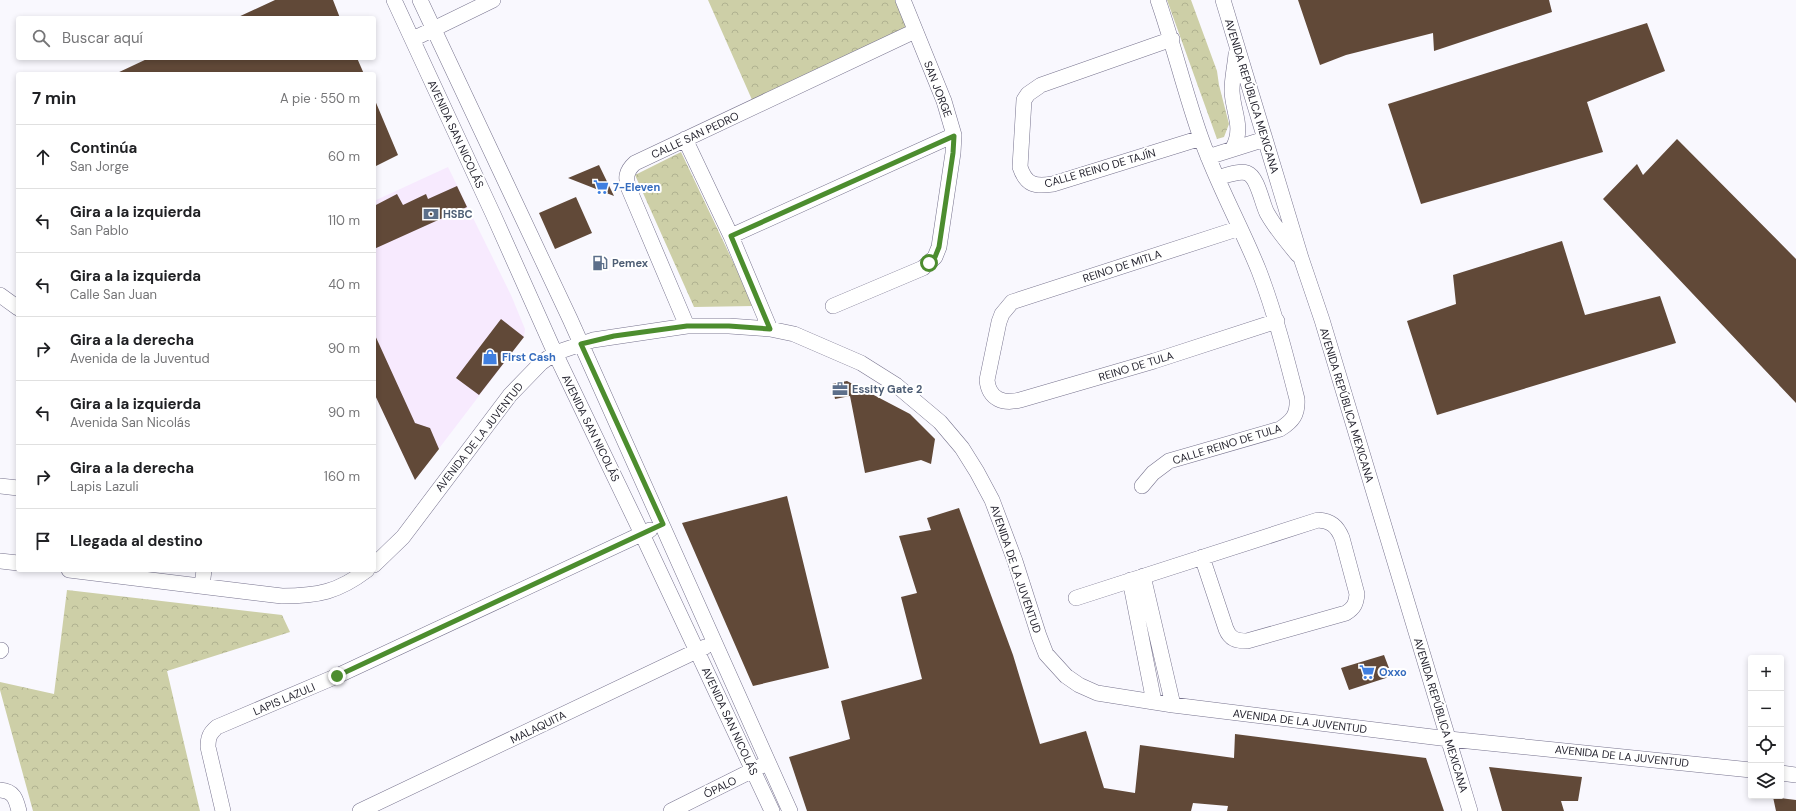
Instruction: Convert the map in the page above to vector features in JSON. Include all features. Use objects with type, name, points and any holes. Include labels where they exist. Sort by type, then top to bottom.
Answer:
[{"type":"street","name":"AVENIDA SAN NICOLÁS","points":[[394,0],[493,214],[555,353],[772,811]]},
{"type":"street","name":"AVENIDA SAN NICOLÁS","points":[[420,0],[581,344],[663,524],[790,811]]},
{"type":"street","points":[[413,39],[493,0]]},
{"type":"street","name":"SAN JORGE","points":[[833,306],[912,274],[929,263],[935,257],[939,247],[953,153],[954,136],[944,101],[903,0]]},
{"type":"street","points":[[1158,0],[1172,39],[1208,157],[1259,271],[1277,321]]},
{"type":"street","name":"AVENIDA REPÚBLICA MEXICANA","points":[[1223,0],[1301,258],[1322,320],[1470,811]]},
{"type":"street","name":"CALLE SAN PEDRO","points":[[687,326],[627,182],[629,168],[635,163],[685,139],[915,31]]},
{"type":"street","name":"CALLE REINO DE TAJÍN","points":[[1172,39],[1041,85],[1028,94],[1023,107],[1020,167],[1023,175],[1028,181],[1033,185],[1041,186],[1053,184],[1201,138]]},
{"type":"street","points":[[1233,148],[1237,141],[1239,128],[1232,89],[1237,49]]},
{"type":"street","points":[[731,236],[954,136]]},
{"type":"street","points":[[685,139],[731,236],[770,329]]},
{"type":"street","points":[[1208,157],[1265,139]]},
{"type":"street","points":[[1217,178],[1244,173],[1252,176],[1273,223],[1284,240],[1301,258]]},
{"type":"street","name":"REINO DE MITLA","points":[[995,398],[990,393],[987,380],[998,322],[1006,307],[1022,298],[1240,228]]},
{"type":"street","points":[[0,295],[16,307]]},
{"type":"street","name":"REINO DE TULA","points":[[995,398],[1005,402],[1020,400],[1154,361],[1277,321]]},
{"type":"street","name":"CALLE REINO DE TULA","points":[[1142,486],[1153,473],[1170,461],[1280,429],[1289,424],[1295,417],[1298,409],[1297,399],[1277,321]]},
{"type":"street","name":"AVENIDA DE LA JUVENTUD","points":[[376,563],[403,537],[510,395],[541,363],[555,353],[581,344],[614,336],[687,326],[729,326],[770,329],[794,334],[861,363],[896,385],[940,422],[962,448],[974,466],[992,500],[1015,561],[1046,654],[1066,676],[1079,685],[1097,692],[1173,705],[1449,739],[1748,770]]},
{"type":"street","points":[[0,486],[16,488]]},
{"type":"street","points":[[1076,598],[1202,557],[1318,520],[1326,520],[1338,529],[1342,538],[1357,594],[1356,604],[1346,613],[1247,641],[1233,640],[1228,635],[1202,557]]},
{"type":"street","name":"LAPIS LAZULI","points":[[223,811],[208,747],[208,739],[211,733],[226,723],[337,676],[663,524]]},
{"type":"street","points":[[0,561],[16,564]]},
{"type":"street","points":[[105,572],[282,596],[304,596],[322,594],[342,586],[364,572]]},
{"type":"street","points":[[202,586],[204,572]]},
{"type":"street","points":[[1137,578],[1154,702]]},
{"type":"street","points":[[1137,578],[1173,705]]},
{"type":"street","name":"MALAQUITA","points":[[360,811],[715,642]]},
{"type":"street","name":"ÓPALO","points":[[671,811],[769,763]]},
{"type":"street","points":[[1784,773],[1796,775]]},
{"type":"street","points":[[3,790],[15,798],[19,811]]},
{"type":"shaded area","points":[[448,167],[511,295],[525,329],[524,337],[415,480],[376,397],[376,200]]},
{"type":"green space","points":[[708,0],[898,0],[909,27],[753,102]]},
{"type":"green space","points":[[1167,0],[1191,0],[1217,71],[1229,124],[1224,137],[1217,139]]},
{"type":"green space","points":[[681,152],[754,306],[694,307],[635,175]]},
{"type":"green space","points":[[67,590],[282,615],[290,632],[167,671],[200,811],[33,811],[0,690],[0,682],[54,694]]},
{"type":"building","points":[[275,0],[333,0],[339,16],[240,16]]},
{"type":"building","points":[[1298,0],[1549,0],[1552,12],[1434,51],[1433,33],[1346,55],[1320,65]]},
{"type":"building","points":[[1647,23],[1665,71],[1587,102],[1603,152],[1421,204],[1388,104]]},
{"type":"building","points":[[145,60],[358,60],[363,72],[119,72]]},
{"type":"building","points":[[376,103],[398,155],[376,166]]},
{"type":"building","points":[[1677,139],[1796,259],[1796,403],[1603,199],[1637,164],[1643,175]]},
{"type":"building","name":"7-Eleven","points":[[599,165],[614,196],[568,178]]},
{"type":"building","points":[[457,186],[467,207],[376,248],[376,205],[397,194],[403,205],[426,194],[428,199]]},
{"type":"building","points":[[576,197],[592,233],[555,249],[539,213]]},
{"type":"building","points":[[1562,241],[1585,315],[1660,296],[1676,343],[1437,415],[1407,321],[1456,304],[1453,275]]},
{"type":"building","name":"First Cash","points":[[501,319],[524,337],[479,395],[456,378]]},
{"type":"building","points":[[376,337],[415,423],[430,428],[439,449],[415,480],[376,397]]},
{"type":"building","points":[[847,381],[910,414],[935,439],[931,464],[921,460],[865,473],[850,396],[835,399],[832,384]]},
{"type":"building","points":[[787,496],[829,668],[753,686],[682,523]]},
{"type":"building","points":[[959,508],[1013,655],[1040,744],[1086,731],[1104,788],[1135,793],[1140,745],[1234,758],[1235,734],[1426,758],[1444,811],[1227,811],[1228,806],[1193,803],[1191,811],[807,811],[789,757],[850,739],[841,701],[922,679],[901,597],[917,593],[899,536],[931,530],[927,518]]},
{"type":"building","name":"Oxxo","points":[[1384,655],[1392,676],[1349,690],[1341,668]]},
{"type":"building","points":[[1489,767],[1582,777],[1578,801],[1561,801],[1564,811],[1502,811]]},
{"type":"building","points":[[1773,799],[1796,800],[1796,811],[1776,811]]},
{"type":"place","name":"7-Eleven","points":[[601,187]]},
{"type":"place","name":"HSBC","points":[[431,214]]},
{"type":"place","name":"Pemex","points":[[600,263]]},
{"type":"place","name":"First Cash","points":[[490,357]]},
{"type":"place","name":"Essity Gate 2","points":[[840,389]]},
{"type":"place","name":"Oxxo","points":[[1367,672]]},
{"type":"route","points":[[337,676],[663,524],[581,344],[592,340],[614,336],[687,326],[729,326],[770,329],[731,236],[954,136],[953,153],[939,247],[935,257],[929,263]]}]
